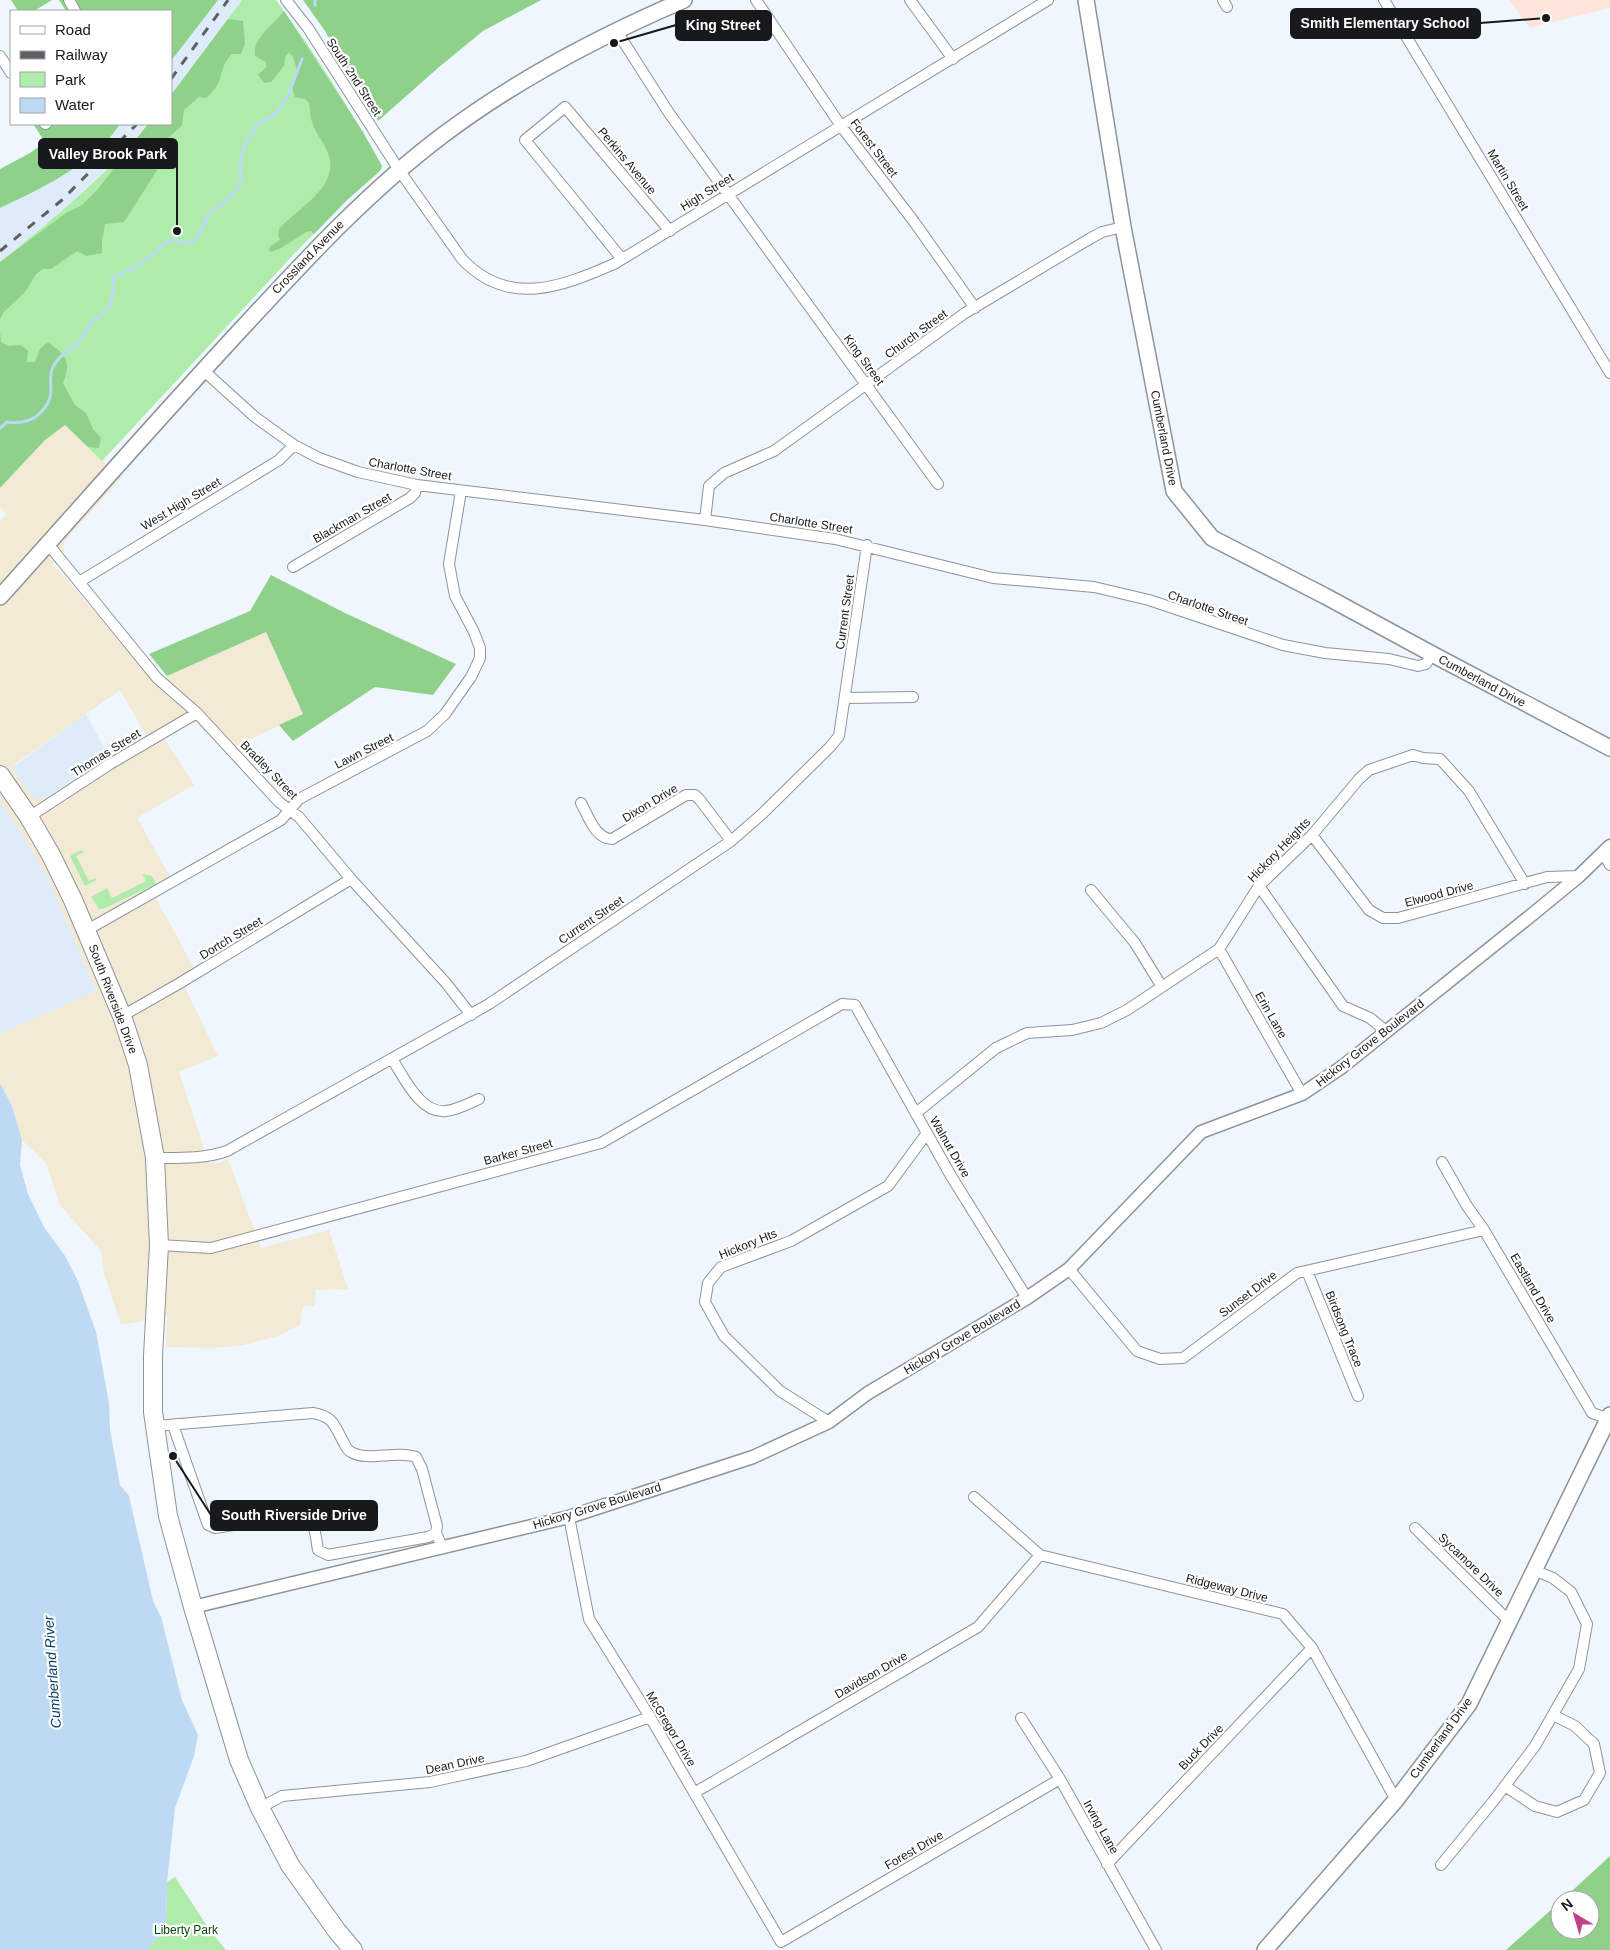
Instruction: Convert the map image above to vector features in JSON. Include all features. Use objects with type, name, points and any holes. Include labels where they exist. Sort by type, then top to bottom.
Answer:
[{"type":"highway","name":"South Riverside Drive","points":[[0,775],[29,817],[51,854],[87,930],[122,1016],[138,1065],[156,1158],[159,1245],[152,1356],[153,1412],[168,1516],[193,1607],[239,1760],[260,1808],[290,1865],[337,1931],[353,1950]]},
{"type":"main road","name":"Crossland Avenue","points":[[0,597],[202,370],[322,242],[355,209],[399,170],[444,134],[542,71],[616,30],[684,0]]},
{"type":"main road","name":"Cumberland Drive","points":[[1086,0],[1123,227],[1174,491],[1212,538],[1610,748]]},
{"type":"main road","name":"Cumberland Drive","points":[[1265,1950],[1396,1800],[1469,1704],[1610,1417]]},
{"type":"street","name":"South 2nd Street","points":[[286,0],[308,28],[399,170]]},
{"type":"street","name":"Forest Street","points":[[756,0],[842,126],[915,223],[975,308]]},
{"type":"street","points":[[910,0],[953,58]]},
{"type":"street","name":"High Street","points":[[399,170],[462,259],[477,272],[499,284],[518,289],[539,289],[576,279],[622,260],[1048,0]]},
{"type":"street","name":"Martin Street","points":[[1384,0],[1610,373]]},
{"type":"street","name":"King Street","points":[[616,30],[669,114],[938,484]]},
{"type":"street","points":[[0,56],[10,71]]},
{"type":"street","name":"Perkins Avenue","points":[[622,260],[525,140],[565,106],[670,231]]},
{"type":"street","name":"Church Street","points":[[705,520],[707,496],[710,486],[715,480],[733,468],[774,451],[975,308],[1091,238],[1102,232],[1123,227]]},
{"type":"street","name":"Charlotte Street","points":[[202,370],[255,417],[294,445],[337,466],[416,485],[705,520],[835,538],[993,578],[1094,587],[1149,600],[1283,645],[1325,653],[1389,659],[1418,666],[1426,664],[1432,654]]},
{"type":"street","name":"West High Street","points":[[79,582],[279,460],[294,445]]},
{"type":"street","name":"Blackman Street","points":[[293,567],[410,498],[415,493],[416,485]]},
{"type":"street","name":"Lawn Street","points":[[87,930],[281,820],[299,799],[427,731],[445,714],[476,668],[480,658],[478,641],[455,596],[450,574],[449,564],[461,491]]},
{"type":"street","name":"Bradley Street","points":[[48,544],[157,678],[197,713],[279,802],[299,817],[351,879],[446,983],[471,1015]]},
{"type":"street","name":"Current Street","points":[[156,1158],[196,1158],[214,1156],[227,1151],[471,1015],[731,841],[762,814],[835,742],[841,730],[867,545]]},
{"type":"street","points":[[846,698],[913,697]]},
{"type":"street","name":"Thomas Street","points":[[29,817],[110,764],[197,713]]},
{"type":"street","name":"Hickory Heights","points":[[916,1113],[996,1048],[1027,1033],[1072,1030],[1101,1023],[1127,1010],[1219,949],[1259,886],[1312,835],[1359,779],[1369,770],[1413,755],[1423,758],[1440,759],[1469,791],[1525,884]]},
{"type":"street","name":"Dixon Drive","points":[[581,803],[599,834],[607,839],[612,839],[686,795],[695,795],[731,841]]},
{"type":"street","name":"Elwood Drive","points":[[1312,835],[1369,910],[1383,918],[1398,918],[1547,877],[1579,876]]},
{"type":"street","points":[[1606,849],[1610,865]]},
{"type":"street","name":"Hickory Grove Boulevard","points":[[193,1607],[569,1517],[753,1457],[829,1422],[868,1393],[1027,1298],[1069,1269],[1201,1132],[1302,1094],[1342,1067],[1579,876],[1606,849]]},
{"type":"street","name":"Dortch Street","points":[[122,1016],[351,879]]},
{"type":"street","points":[[1259,886],[1343,1006],[1370,1018],[1386,1031]]},
{"type":"street","points":[[1091,890],[1135,944],[1162,987]]},
{"type":"street","name":"Erin Lane","points":[[1219,949],[1302,1094]]},
{"type":"street","name":"Barker Street","points":[[159,1245],[210,1248],[601,1143],[842,1004],[855,1005]]},
{"type":"street","name":"Walnut Drive","points":[[855,1005],[927,1133],[1027,1298]]},
{"type":"street","points":[[392,1059],[420,1099],[434,1110],[452,1110],[479,1099]]},
{"type":"street","name":"Hickory Hts","points":[[829,1422],[780,1391],[724,1336],[705,1302],[708,1283],[721,1267],[791,1241],[888,1186],[927,1133]]},
{"type":"street","name":"Eastland Drive","points":[[1442,1162],[1592,1413],[1610,1417]]},
{"type":"street","name":"Sunset Drive","points":[[1069,1269],[1137,1351],[1160,1360],[1183,1358],[1297,1273],[1484,1230]]},
{"type":"street","name":"Birdsong Trace","points":[[1307,1271],[1358,1396]]},
{"type":"street","points":[[155,1426],[313,1413],[323,1415],[331,1419],[348,1451],[359,1456],[406,1454],[416,1457],[422,1468],[437,1526],[436,1533],[442,1547]]},
{"type":"street","points":[[173,1425],[208,1525],[215,1528],[298,1514],[306,1516],[312,1522],[318,1550],[328,1555],[428,1537],[436,1533]]},
{"type":"street","name":"Ridgeway Drive","points":[[974,1497],[1040,1555],[1283,1614],[1312,1648],[1396,1800]]},
{"type":"street","name":"McGregor Drive","points":[[569,1517],[588,1619],[650,1717],[780,1942]]},
{"type":"street","name":"Sycamore Drive","points":[[1415,1528],[1509,1621]]},
{"type":"street","name":"Davidson Drive","points":[[694,1793],[978,1627],[1040,1555]]},
{"type":"street","points":[[1441,1866],[1535,1746],[1579,1669],[1587,1624],[1571,1592],[1553,1578],[1534,1570]]},
{"type":"street","name":"Buck Drive","points":[[1107,1864],[1312,1648]]},
{"type":"street","points":[[1505,1786],[1535,1806],[1557,1812],[1584,1800],[1600,1773],[1594,1744],[1575,1726],[1553,1715]]},
{"type":"street","name":"Dean Drive","points":[[260,1808],[282,1796],[430,1782],[526,1761],[650,1717]]},
{"type":"street","name":"Irving Lane","points":[[1021,1718],[1060,1779],[1152,1949]]},
{"type":"street","name":"Forest Drive","points":[[780,1942],[1060,1779]]},
{"type":"shaded area","points":[[218,0],[242,0],[172,94],[172,60]]},
{"type":"shaded area","points":[[1509,0],[1610,0],[1610,8],[1530,28]]},
{"type":"shaded area","points":[[119,125],[147,125],[102,173],[63,210],[0,262],[0,208],[66,174],[103,145]]},
{"type":"shaded area","points":[[65,425],[121,478],[65,541],[63,546],[65,550],[51,565],[58,569],[154,682],[266,632],[303,714],[226,751],[196,723],[188,724],[164,738],[194,785],[137,818],[170,876],[150,887],[195,970],[181,979],[218,1056],[179,1072],[209,1163],[219,1163],[228,1159],[261,1248],[329,1230],[348,1289],[316,1290],[314,1306],[303,1306],[300,1325],[278,1336],[244,1345],[214,1348],[166,1347],[167,1316],[121,1325],[104,1273],[101,1251],[60,1205],[46,1163],[22,1140],[12,1106],[0,1083],[0,1034],[96,991],[49,881],[21,832],[0,801],[0,521],[6,514],[0,507],[0,488],[45,440]],"holes":[[[120,690],[147,737],[85,772],[48,797],[31,795],[14,765]]]},
{"type":"shaded area","points":[[86,714],[110,758],[44,799],[31,795],[12,768]]},
{"type":"shaded area","points":[[0,801],[21,832],[49,881],[96,991],[0,1034]]},
{"type":"green space","points":[[11,0],[52,0],[36,10],[17,10]]},
{"type":"green space","points":[[59,0],[218,0],[172,60],[172,10],[65,10]]},
{"type":"green space","points":[[242,0],[276,0],[332,82],[382,166],[380,171],[347,200],[294,254],[102,461],[0,360],[0,262],[59,214],[114,162],[147,125],[172,125],[172,94]]},
{"type":"green space","points":[[303,0],[541,0],[483,31],[378,121],[325,31]]},
{"type":"green space","points":[[284,11],[363,132],[382,166],[380,171],[347,200],[314,234],[311,231],[306,232],[271,252],[269,250],[270,246],[280,240],[278,235],[279,229],[306,205],[323,186],[328,176],[330,165],[328,153],[313,126],[309,103],[305,99],[295,97],[291,85],[296,70],[292,55],[288,53],[285,57],[284,66],[271,82],[264,83],[258,75],[266,67],[266,62],[255,56],[257,43],[260,37]]},
{"type":"green space","points":[[228,19],[243,21],[245,44],[241,54],[232,54],[227,59],[218,84],[206,98],[199,97],[184,110],[182,126],[164,141],[166,146],[159,151],[161,164],[124,222],[105,224],[102,253],[86,256],[77,251],[51,269],[43,269],[36,274],[25,292],[4,312],[0,319],[0,262],[66,213],[82,205],[98,189],[147,125],[172,125],[172,94]]},
{"type":"green space","points":[[34,125],[119,125],[103,145],[80,164],[41,188],[0,208],[0,169],[30,153],[45,142]]},
{"type":"green space","points":[[0,330],[1,342],[8,346],[21,345],[28,351],[27,362],[35,362],[40,349],[47,342],[63,355],[67,369],[63,383],[75,405],[86,413],[93,429],[101,438],[99,448],[88,447],[65,425],[45,440],[0,488]]},
{"type":"green space","points":[[271,575],[345,613],[456,664],[433,695],[375,687],[293,741],[279,725],[303,714],[266,632],[167,676],[149,654],[250,611]]},
{"type":"green space","points":[[81,850],[84,852],[76,856],[89,881],[96,878],[96,880],[85,886],[70,856]]},
{"type":"green space","points":[[142,874],[152,876],[156,884],[103,909],[99,909],[91,897],[107,888],[112,898],[146,881]]},
{"type":"green space","points":[[1610,1856],[1610,1950],[1506,1950],[1550,1911],[1550,1940],[1600,1940],[1600,1890],[1573,1890]]},
{"type":"green space","name":"Liberty Park","points":[[175,1877],[209,1929],[226,1950],[147,1950],[166,1928],[167,1882]]},
{"type":"water","name":"Cumberland River","points":[[0,1083],[12,1106],[22,1140],[20,1165],[28,1194],[44,1227],[65,1256],[77,1279],[96,1332],[109,1403],[110,1430],[120,1485],[129,1496],[153,1601],[161,1617],[182,1700],[198,1735],[194,1756],[175,1808],[167,1882],[166,1928],[147,1950],[0,1950]]},
{"type":"waterway","points":[[315,0],[315,5]]},
{"type":"waterway","points":[[0,428],[7,422],[17,423],[31,419],[42,411],[50,397],[52,368],[60,357],[79,342],[91,323],[107,310],[112,298],[113,278],[140,264],[170,240],[185,243],[193,242],[209,213],[237,190],[241,179],[240,161],[246,142],[257,125],[273,116],[288,96],[302,59]]},
{"type":"railway","points":[[172,78],[228,0]]},
{"type":"railway","points":[[0,251],[62,200],[136,125]]},
{"type":"place","name":"Smith Elementary School","points":[[1546,18]]},
{"type":"place","name":"King Street","points":[[614,43]]},
{"type":"place","name":"Valley Brook Park","points":[[177,231]]},
{"type":"place","name":"South Riverside Drive","points":[[173,1456]]}]
